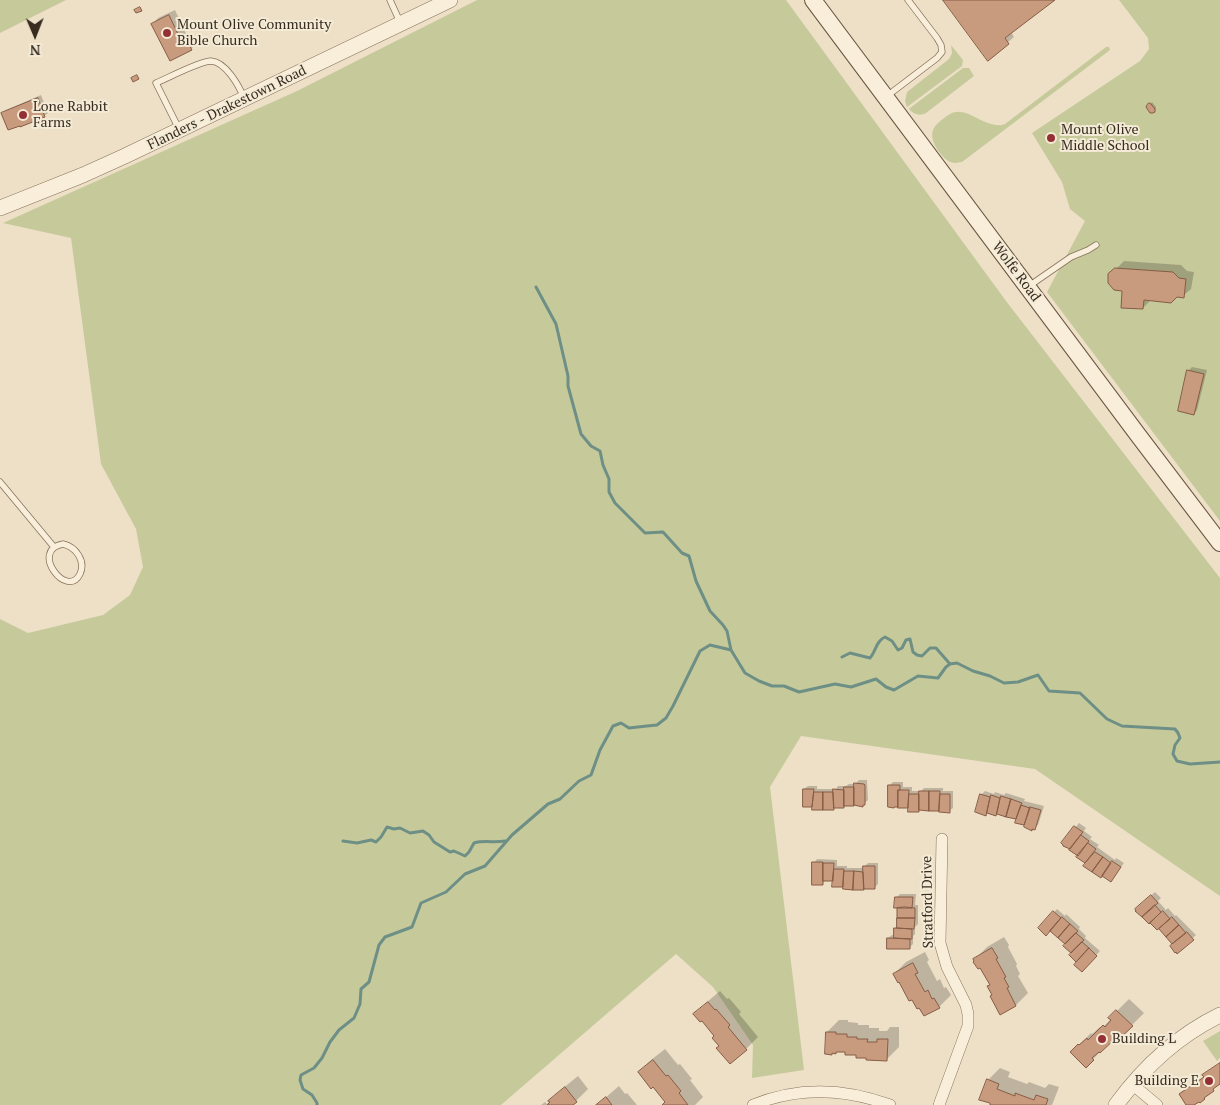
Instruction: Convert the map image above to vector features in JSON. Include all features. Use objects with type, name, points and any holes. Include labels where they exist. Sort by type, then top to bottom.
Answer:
[{"type":"main road","name":"Wolfe Road","points":[[813,0],[1220,543]]},
{"type":"street","name":"Flanders - Drakestown Road","points":[[0,208],[82,175],[180,131],[450,0]]},
{"type":"street","name":"Stratford Drive","points":[[939,1105],[968,1026],[966,1004],[947,967],[940,943],[942,839]]},
{"type":"street","points":[[1116,1105],[1132,1084],[1171,1047],[1198,1027],[1220,1014]]},
{"type":"street","points":[[1132,1084],[1158,1105]]},
{"type":"street","points":[[753,1105],[782,1100],[810,1092],[841,1092],[859,1095],[890,1105]]},
{"type":"lane","points":[[390,0],[401,24]]},
{"type":"lane","points":[[886,97],[937,58],[942,52],[937,38],[908,0]]},
{"type":"lane","points":[[180,131],[156,83],[200,63],[211,61],[219,63],[224,67],[239,87],[244,100]]},
{"type":"lane","points":[[1027,287],[1072,257],[1096,245]]},
{"type":"lane","points":[[0,482],[54,547]]},
{"type":"lane","points":[[63,544],[76,550],[82,565],[80,573],[75,579],[66,581],[53,571],[50,562],[51,551],[54,547],[63,544]]},
{"type":"green space","points":[[0,0],[66,0],[0,33]]},
{"type":"green space","points":[[477,0],[786,0],[1006,301],[1220,578],[1220,896],[1035,769],[801,736],[770,787],[804,1070],[752,1078],[753,1045],[713,987],[676,954],[501,1105],[0,1105],[0,619],[28,633],[103,615],[130,595],[143,567],[136,529],[101,464],[71,238],[3,223],[297,91]]},
{"type":"green space","points":[[1119,0],[1220,0],[1220,521],[1047,292],[1085,221],[1070,209],[1062,182],[1032,133],[1140,61],[1149,49],[1148,38]]},
{"type":"green space","points":[[951,45],[963,60],[962,66],[907,107],[905,101],[907,92],[949,59],[952,53]]},
{"type":"green space","points":[[1106,47],[1109,47],[1110,50],[962,162],[955,163],[949,161],[941,155],[936,147],[932,134],[933,130],[938,123],[950,114],[963,112],[991,124],[1005,124]]},
{"type":"green space","points":[[963,68],[969,68],[974,76],[926,113],[917,114],[909,109],[910,108]]},
{"type":"green space","points":[[1220,1031],[1220,1058],[1217,1061],[1203,1041]]},
{"type":"building","points":[[943,0],[1055,0],[1005,38],[1009,44],[988,61]]},
{"type":"building","points":[[140,7],[142,11],[136,13],[134,10]]},
{"type":"building","name":"Mount Olive Community Bible Church","points":[[169,15],[183,45],[188,43],[192,50],[170,61],[151,24]]},
{"type":"building","points":[[137,75],[139,79],[133,82],[131,78]]},
{"type":"building","name":"Lone Rabbit Farms","points":[[38,98],[45,117],[8,130],[1,113]]},
{"type":"building","points":[[1149,103],[1155,109],[1155,112],[1150,113],[1146,107]]},
{"type":"building","points":[[1115,268],[1173,272],[1179,278],[1186,279],[1184,298],[1177,297],[1171,303],[1144,300],[1143,309],[1121,308],[1122,291],[1114,290],[1108,283],[1108,274]]},
{"type":"building","points":[[1187,370],[1204,374],[1194,415],[1178,411]]},
{"type":"building","points":[[854,783],[865,785],[865,805],[863,807],[854,805]]},
{"type":"building","points":[[888,785],[900,785],[900,790],[898,790],[898,807],[888,807]]},
{"type":"building","points":[[844,787],[854,787],[854,806],[844,806]]},
{"type":"building","points":[[803,789],[814,789],[812,807],[803,807]]},
{"type":"building","points":[[833,789],[844,790],[844,808],[834,808]]},
{"type":"building","points":[[898,790],[909,790],[908,808],[898,808]]},
{"type":"building","points":[[919,791],[929,791],[929,811],[919,810]]},
{"type":"building","points":[[929,791],[940,791],[939,811],[929,811]]},
{"type":"building","points":[[814,792],[823,792],[823,810],[812,810]]},
{"type":"building","points":[[823,792],[833,792],[834,810],[823,810]]},
{"type":"building","points":[[909,794],[919,794],[919,812],[908,812]]},
{"type":"building","points":[[940,794],[950,794],[950,813],[939,812]]},
{"type":"building","points":[[980,794],[990,797],[986,816],[975,812]]},
{"type":"building","points":[[991,795],[1000,798],[996,816],[987,813]]},
{"type":"building","points":[[1001,796],[1011,799],[1006,817],[997,814]]},
{"type":"building","points":[[1011,799],[1022,803],[1016,819],[1006,817]]},
{"type":"building","points":[[1021,805],[1030,808],[1024,825],[1015,823]]},
{"type":"building","points":[[1030,807],[1041,810],[1035,830],[1032,829],[1032,831],[1024,827]]},
{"type":"building","points":[[1074,826],[1083,832],[1070,849],[1061,843]]},
{"type":"building","points":[[1081,835],[1089,841],[1078,856],[1069,850]]},
{"type":"building","points":[[1088,843],[1096,849],[1085,863],[1076,857]]},
{"type":"building","points":[[1095,852],[1103,857],[1092,872],[1083,866]]},
{"type":"building","points":[[1103,857],[1111,863],[1101,878],[1092,872]]},
{"type":"building","points":[[1112,861],[1121,867],[1111,882],[1102,876]]},
{"type":"building","points":[[812,862],[823,862],[823,885],[812,885]]},
{"type":"building","points":[[823,863],[834,863],[833,881],[823,881]]},
{"type":"building","points":[[863,866],[875,866],[875,889],[864,889]]},
{"type":"building","points":[[834,869],[844,869],[843,887],[832,887]]},
{"type":"building","points":[[844,871],[854,871],[853,890],[843,889]]},
{"type":"building","points":[[854,871],[863,872],[864,890],[853,890]]},
{"type":"building","points":[[1151,895],[1158,903],[1142,917],[1135,909]]},
{"type":"building","points":[[895,897],[913,897],[912,908],[894,908]]},
{"type":"building","points":[[1155,905],[1161,912],[1149,924],[1142,917]]},
{"type":"building","points":[[897,908],[915,908],[915,918],[897,918]]},
{"type":"building","points":[[1053,911],[1061,918],[1046,936],[1038,928]]},
{"type":"building","points":[[1163,911],[1170,919],[1157,930],[1150,923]]},
{"type":"building","points":[[1062,917],[1070,924],[1058,938],[1050,931]]},
{"type":"building","points":[[1172,917],[1179,925],[1166,937],[1159,929]]},
{"type":"building","points":[[897,918],[915,918],[914,929],[897,928]]},
{"type":"building","points":[[1070,924],[1078,931],[1065,944],[1058,938]]},
{"type":"building","points":[[1179,925],[1186,933],[1172,944],[1166,937]]},
{"type":"building","points":[[894,928],[912,929],[912,939],[894,938]]},
{"type":"building","points":[[1187,932],[1194,940],[1177,954],[1175,953],[1170,946]]},
{"type":"building","points":[[1076,933],[1084,940],[1071,953],[1063,946]]},
{"type":"building","points":[[887,938],[910,939],[910,949],[887,949]]},
{"type":"building","points":[[1082,942],[1089,948],[1076,962],[1069,955]]},
{"type":"building","points":[[992,948],[1006,977],[1004,978],[1009,987],[1007,988],[1016,1006],[1000,1015],[990,996],[992,995],[987,986],[990,985],[980,968],[978,969],[973,962],[973,959]]},
{"type":"building","points":[[1089,948],[1097,956],[1082,972],[1074,965]]},
{"type":"building","points":[[913,963],[918,973],[915,974],[925,992],[928,990],[932,999],[934,998],[940,1008],[924,1016],[912,1000],[909,1001],[893,974]]},
{"type":"building","points":[[708,1002],[730,1025],[728,1027],[747,1050],[730,1064],[716,1048],[719,1046],[712,1038],[714,1036],[702,1021],[700,1022],[693,1014]]},
{"type":"building","name":"Building L","points":[[1116,1010],[1133,1026],[1117,1041],[1115,1039],[1092,1058],[1094,1060],[1086,1068],[1070,1052],[1087,1038],[1088,1040],[1103,1025],[1105,1027],[1111,1020],[1108,1018]]},
{"type":"building","points":[[826,1032],[847,1034],[847,1037],[857,1037],[857,1039],[868,1039],[867,1042],[877,1042],[877,1039],[888,1039],[887,1061],[856,1058],[856,1055],[845,1055],[845,1052],[836,1052],[836,1054],[832,1053],[832,1055],[825,1054]]},
{"type":"building","points":[[653,1060],[681,1091],[679,1093],[688,1105],[662,1105],[665,1102],[653,1087],[651,1089],[638,1072]]},
{"type":"building","name":"Building E","points":[[1220,1063],[1220,1084],[1200,1103],[1186,1105],[1179,1094],[1204,1077],[1202,1075]]},
{"type":"building","points":[[987,1079],[999,1084],[997,1089],[1015,1096],[1015,1093],[1034,1100],[1036,1095],[1048,1099],[1046,1105],[990,1105],[990,1103],[979,1100]]},
{"type":"building","points":[[565,1087],[577,1102],[573,1105],[547,1105],[550,1102],[548,1101]]},
{"type":"building","points":[[606,1097],[612,1105],[596,1105]]},
{"type":"waterway","points":[[536,287],[556,324],[568,376],[568,386],[581,434],[591,446],[600,451],[609,479],[609,492],[615,503],[645,533],[663,532],[682,553],[689,556],[696,581],[710,611],[727,631],[731,650]]},
{"type":"waterway","points":[[842,657],[850,653],[870,658],[880,641],[885,637],[892,641],[898,650],[902,648],[906,640],[910,639],[913,652],[917,655],[922,656],[930,648],[936,648],[950,664]]},
{"type":"waterway","points":[[317,1105],[312,1095],[303,1089],[300,1080],[301,1075],[314,1068],[339,1030],[354,1018],[360,1004],[361,989],[369,982],[379,945],[385,937],[412,927],[421,903],[446,892],[465,874],[485,866],[512,835],[548,804],[560,799],[579,781],[591,775],[600,750],[613,726],[621,723],[629,728],[657,725],[666,718],[700,651],[710,645],[731,650],[745,673],[759,681],[772,686],[784,686],[799,692],[835,684],[851,687],[876,679],[886,687],[894,690],[918,676],[938,678],[946,667],[957,663],[1004,683],[1018,682],[1038,675],[1049,691],[1080,693],[1107,719],[1122,726],[1175,729],[1180,738],[1175,745],[1173,754],[1177,761],[1190,764],[1220,762]]},
{"type":"waterway","points":[[343,841],[357,843],[371,840],[376,842],[387,827],[400,828],[410,833],[423,831],[434,842],[450,852],[454,851],[465,856],[474,843],[505,841]]},
{"type":"place","name":"Mount Olive Community Bible Church","points":[[167,33]]},
{"type":"place","name":"Lone Rabbit Farms","points":[[23,115]]},
{"type":"place","name":"Mount Olive Middle School","points":[[1051,138]]},
{"type":"place","name":"Building L","points":[[1102,1039]]},
{"type":"place","name":"Building E","points":[[1209,1081]]}]
